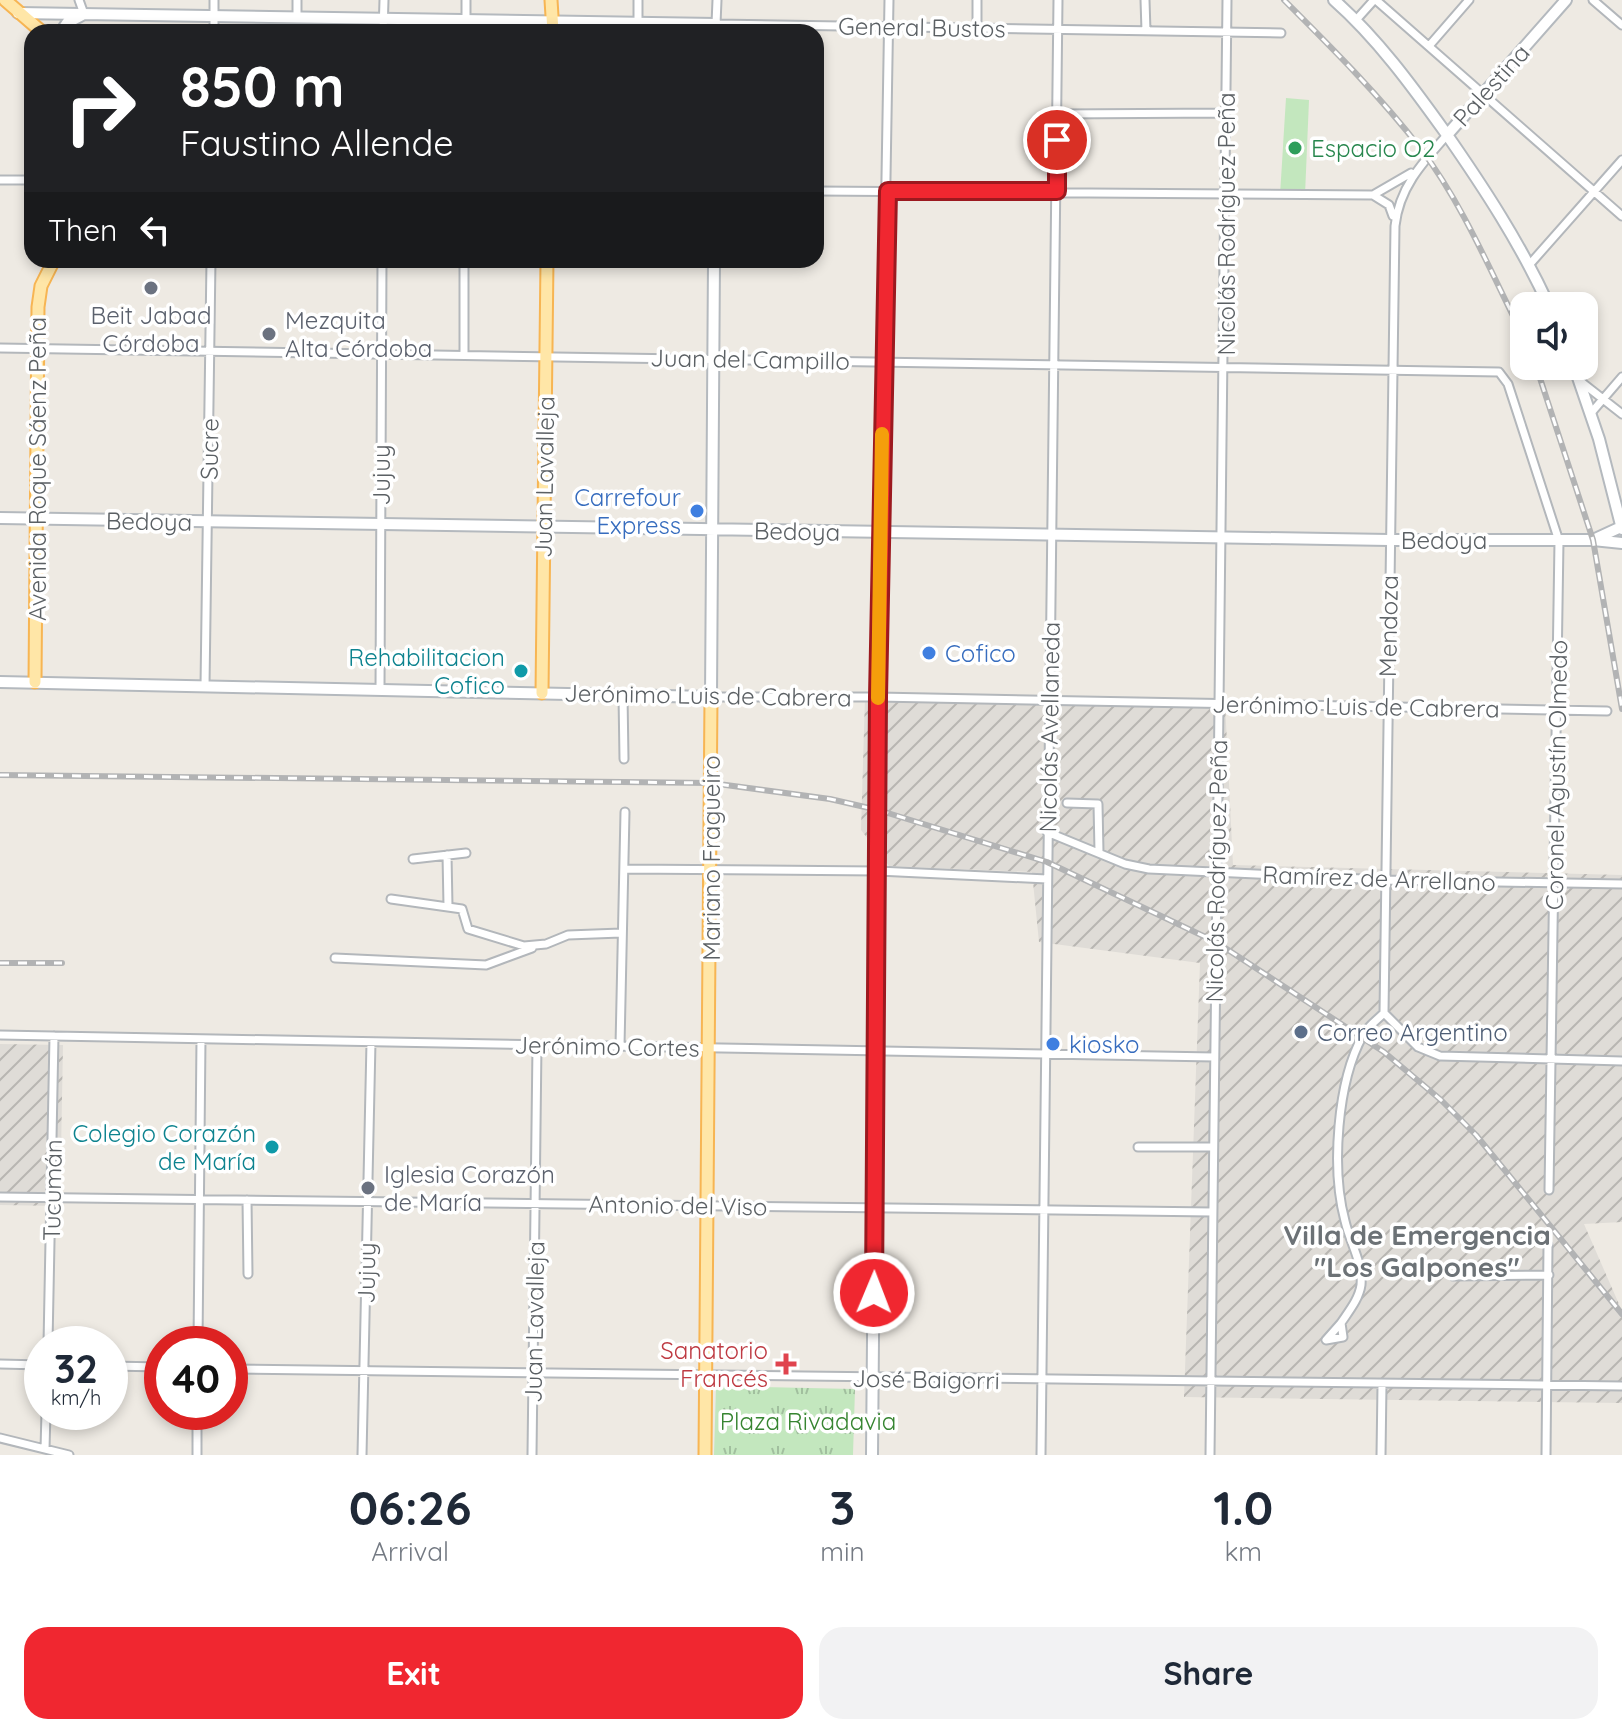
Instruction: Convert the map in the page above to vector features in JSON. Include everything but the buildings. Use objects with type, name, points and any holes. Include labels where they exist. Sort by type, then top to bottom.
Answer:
[{"type":"main road","points":[[5,0],[32,24]]},
{"type":"main road","points":[[551,0],[553,24]]},
{"type":"main road","points":[[1334,0],[1356,20],[1447,135],[1486,190],[1530,264],[1543,292]]},
{"type":"main road","name":"Palestina","points":[[1447,135],[1566,0]]},
{"type":"main road","name":"General Bustos","points":[[18,13],[466,20],[516,24]]},
{"type":"main road","points":[[66,24],[84,14]]},
{"type":"main road","name":"General Bustos","points":[[617,24],[654,24]]},
{"type":"main road","name":"Avenida Roque Sáenz Peña","points":[[35,682],[38,349],[41,286],[50,268]]},
{"type":"main road","name":"Juan Lavalleja","points":[[542,693],[547,268]]},
{"type":"main road","name":"Mariano Fragueiro","points":[[705,1455],[714,268]]},
{"type":"main road","points":[[1579,381],[1591,413],[1622,528]]},
{"type":"main road","name":"Bedoya","points":[[0,518],[1389,540],[1593,540],[1622,543]]},
{"type":"main road","name":"Bedoya","points":[[1593,540],[1622,528]]},
{"type":"main road","points":[[872,1455],[880,532]]},
{"type":"main road","name":"Jerónimo Luis de Cabrera","points":[[0,682],[711,697]]},
{"type":"street","points":[[79,0],[84,14]]},
{"type":"street","points":[[214,0],[214,24]]},
{"type":"street","points":[[297,0],[297,17]]},
{"type":"street","points":[[384,0],[384,24]]},
{"type":"street","points":[[466,0],[466,24]]},
{"type":"street","points":[[638,0],[638,23]]},
{"type":"street","points":[[716,24],[717,0]]},
{"type":"street","points":[[880,532],[889,0]]},
{"type":"street","points":[[977,0],[977,28]]},
{"type":"street","name":"Nicolás Avellaneda","points":[[1041,1455],[1058,0]]},
{"type":"street","points":[[1145,0],[1146,31]]},
{"type":"street","name":"Nicolás Rodríguez Peña","points":[[1210,1455],[1214,872],[1227,366],[1227,0]]},
{"type":"street","points":[[1356,20],[1375,0],[1622,216]]},
{"type":"street","points":[[1429,46],[1469,0]]},
{"type":"street","points":[[1593,0],[1622,25]]},
{"type":"street","name":"General Bustos","points":[[824,27],[1281,33]]},
{"type":"street","points":[[1057,114],[1226,113]]},
{"type":"street","name":"Palestina","points":[[1416,170],[1447,135]]},
{"type":"street","points":[[1530,264],[1622,160]]},
{"type":"street","points":[[824,191],[1373,195],[1416,170]]},
{"type":"street","name":"Mendoza","points":[[1384,1013],[1395,226],[1397,207],[1416,170]]},
{"type":"street","points":[[0,180],[24,180]]},
{"type":"street","points":[[1373,195],[1389,205],[1395,226]]},
{"type":"street","name":"Sucre","points":[[205,686],[211,268]]},
{"type":"street","name":"Jujuy","points":[[380,690],[382,268]]},
{"type":"street","points":[[464,268],[464,355]]},
{"type":"street","name":"Juan del Campillo","points":[[0,348],[1499,372]]},
{"type":"street","name":"Coronel Agustín Olmedo","points":[[1499,372],[1508,384],[1559,541],[1549,1190]]},
{"type":"street","points":[[1591,413],[1622,377]]},
{"type":"street","points":[[1579,381],[1604,397],[1622,414]]},
{"type":"street","points":[[623,695],[624,759]]},
{"type":"street","name":"Jerónimo Luis de Cabrera","points":[[711,697],[878,697],[1607,711]]},
{"type":"street","points":[[1067,803],[1098,804],[1099,852]]},
{"type":"street","points":[[620,1046],[625,812]]},
{"type":"street","name":"Ramírez de Arrellano","points":[[1047,832],[1135,867],[1385,880],[1622,884]]},
{"type":"street","points":[[413,859],[466,853]]},
{"type":"street","points":[[447,855],[448,906]]},
{"type":"street","points":[[624,869],[878,871],[1047,879]]},
{"type":"street","points":[[391,899],[448,906],[466,912],[468,929],[524,946],[537,945]]},
{"type":"street","points":[[335,958],[486,965],[568,935],[621,933]]},
{"type":"street","points":[[1341,1323],[1358,1296],[1361,1284],[1360,1264],[1345,1221],[1340,1191],[1340,1131],[1345,1085],[1364,1032],[1384,1013],[1428,1054],[1622,1061]]},
{"type":"street","name":"Jerónimo Cortes","points":[[0,1035],[1214,1057]]},
{"type":"street","name":"Tucumán","points":[[48,1326],[54,1036]]},
{"type":"street","points":[[198,1326],[201,1039]]},
{"type":"street","name":"Jujuy","points":[[362,1455],[371,1042]]},
{"type":"street","name":"Juan Lavalleja","points":[[532,1455],[537,1045]]},
{"type":"street","points":[[1138,1147],[1213,1147]]},
{"type":"street","name":"Antonio del Viso","points":[[0,1197],[1212,1212]]},
{"type":"street","points":[[247,1200],[248,1274]]},
{"type":"street","points":[[1546,1455],[1548,1245]]},
{"type":"street","points":[[1453,1276],[1549,1275]]},
{"type":"street","points":[[0,1364],[24,1365]]},
{"type":"street","name":"José Baigorri","points":[[248,1369],[1622,1386]]},
{"type":"street","points":[[1381,1455],[1382,1385]]},
{"type":"street","points":[[45,1449],[46,1430]]},
{"type":"street","points":[[197,1430],[197,1455]]},
{"type":"street","points":[[0,1438],[69,1455]]},
{"type":"shaded area","points":[[865,697],[1225,702],[1233,865],[1622,875],[1622,1222],[1584,1224],[1622,1311],[1622,1403],[1184,1397],[1200,963],[1039,942],[1032,872],[889,866],[861,830]]},
{"type":"shaded area","points":[[0,1044],[63,1045],[60,1206],[0,1205]]},
{"type":"green space","name":"Espacio O2","points":[[1286,98],[1309,100],[1305,195],[1280,195]]},
{"type":"green space","name":"Plaza Rivadavia","points":[[716,1386],[855,1389],[853,1455],[714,1455]]},
{"type":"railway","points":[[1284,0],[1338,54],[1421,149],[1464,217],[1510,310]]},
{"type":"railway","points":[[1541,380],[1593,540],[1622,709]]},
{"type":"railway","points":[[0,775],[711,783],[830,799],[878,810],[1047,862],[1216,942],[1384,1052],[1441,1100],[1476,1135],[1622,1314]]},
{"type":"railway","points":[[0,963],[62,963]]},
{"type":"slow traffic","points":[[878,698],[882,434]]},
{"type":"place","name":"Espacio O2","points":[[1295,148]]},
{"type":"place","name":"Beit Jabad Córdoba","points":[[151,288]]},
{"type":"place","name":"Mezquita Alta Córdoba","points":[[269,334]]},
{"type":"place","name":"Carrefour Express","points":[[697,511]]},
{"type":"place","name":"Cofico","points":[[929,653]]},
{"type":"place","name":"Rehabilitacion Cofico","points":[[521,671]]},
{"type":"place","name":"Correo Argentino","points":[[1301,1032]]},
{"type":"place","name":"kiosko","points":[[1053,1044]]},
{"type":"place","name":"Colegio Corazón de María","points":[[272,1147]]},
{"type":"place","name":"Iglesia Corazón de María","points":[[368,1188]]},
{"type":"place","name":"Sanatorio Francés","points":[[786,1364]]},
{"type":"district","name":"Villa de Emergencia \"Los Galpones\"","points":[[1417,1250]]},
{"type":"route","points":[[874,1293],[878,697],[888,191],[1057,191],[1057,140]]}]
